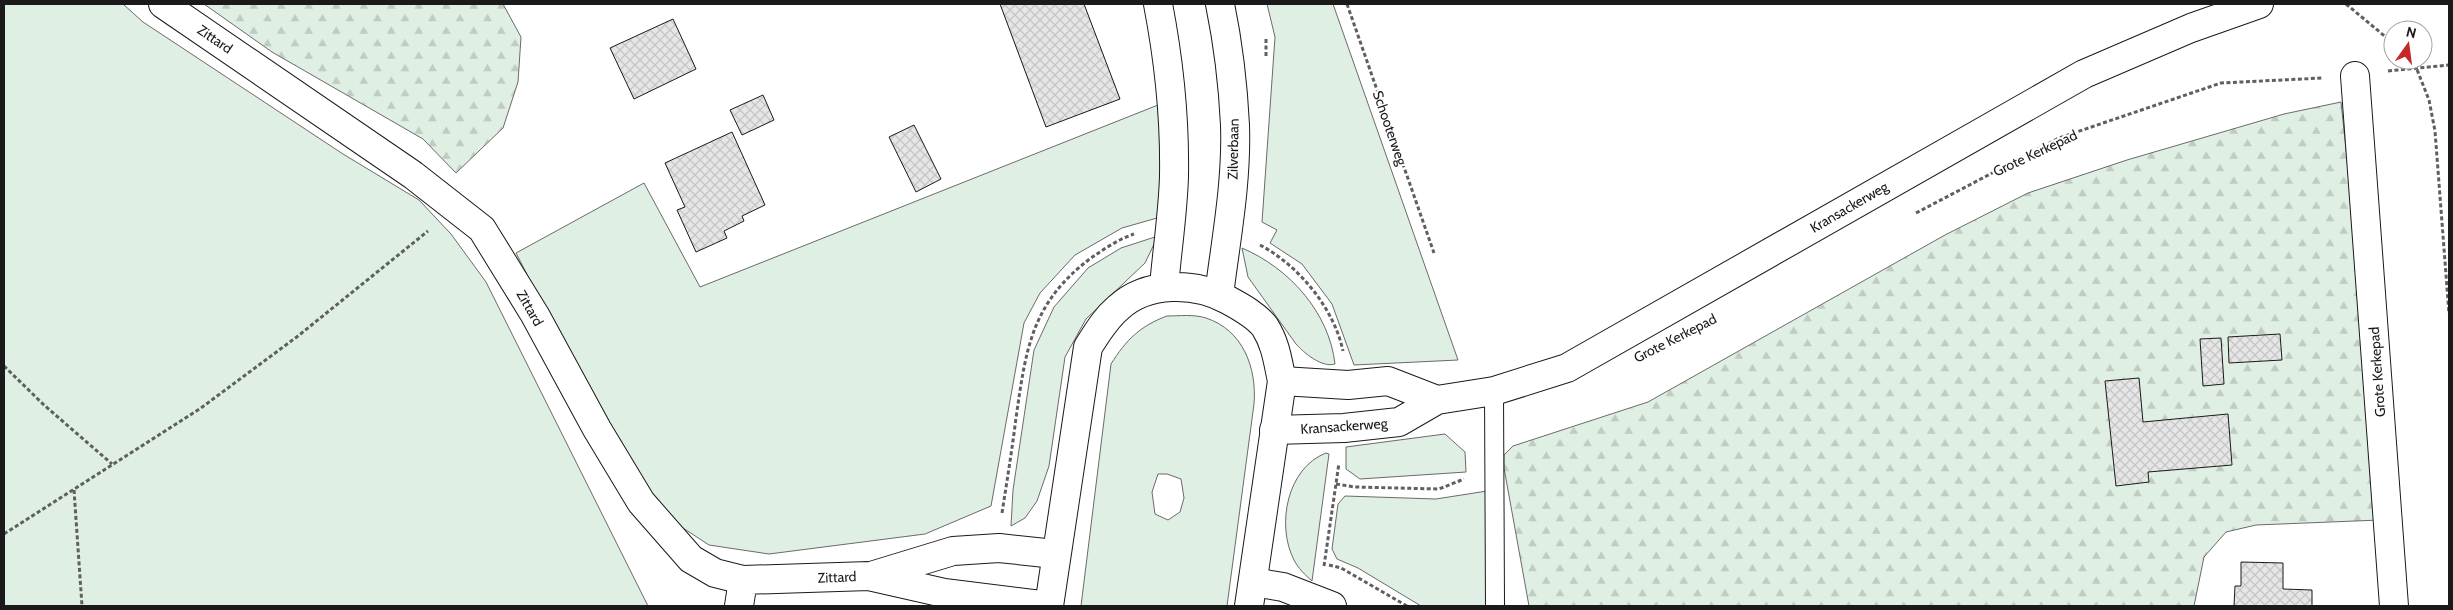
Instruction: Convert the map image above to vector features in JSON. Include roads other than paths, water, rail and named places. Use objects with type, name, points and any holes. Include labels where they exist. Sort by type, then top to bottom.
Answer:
[{"type":"street","name":"Zittard","points":[[163,4],[413,175],[482,229],[535,315],[597,429],[641,502],[691,558],[741,593],[869,576],[953,551],[999,548],[1055,554]]},
{"type":"street","points":[[1158,4],[1169,79],[1173,124],[1174,178],[1164,287]]},
{"type":"street","name":"Zilverbaan","points":[[1219,296],[1233,181],[1235,126],[1232,79],[1220,4]]},
{"type":"street","name":"Kransackerweg","points":[[1274,430],[1344,428],[1399,422],[1437,400],[1494,391],[1567,368],[2084,74],[2191,28],[2259,4]]},
{"type":"street","name":"Grote Kerkepad","points":[[2355,76],[2394,606]]},
{"type":"street","points":[[1049,606],[1055,554],[1088,348],[1103,324],[1119,307],[1140,294],[1164,287],[1192,287],[1219,296],[1244,309],[1264,326],[1277,352],[1282,381],[1251,594],[1283,587],[1332,606]]},
{"type":"street","points":[[1282,381],[1348,385],[1388,381],[1437,400]]},
{"type":"street","name":"Zittard","points":[[869,576],[944,593],[1049,606]]},
{"type":"lane","points":[[1494,391],[1495,606]]}]
